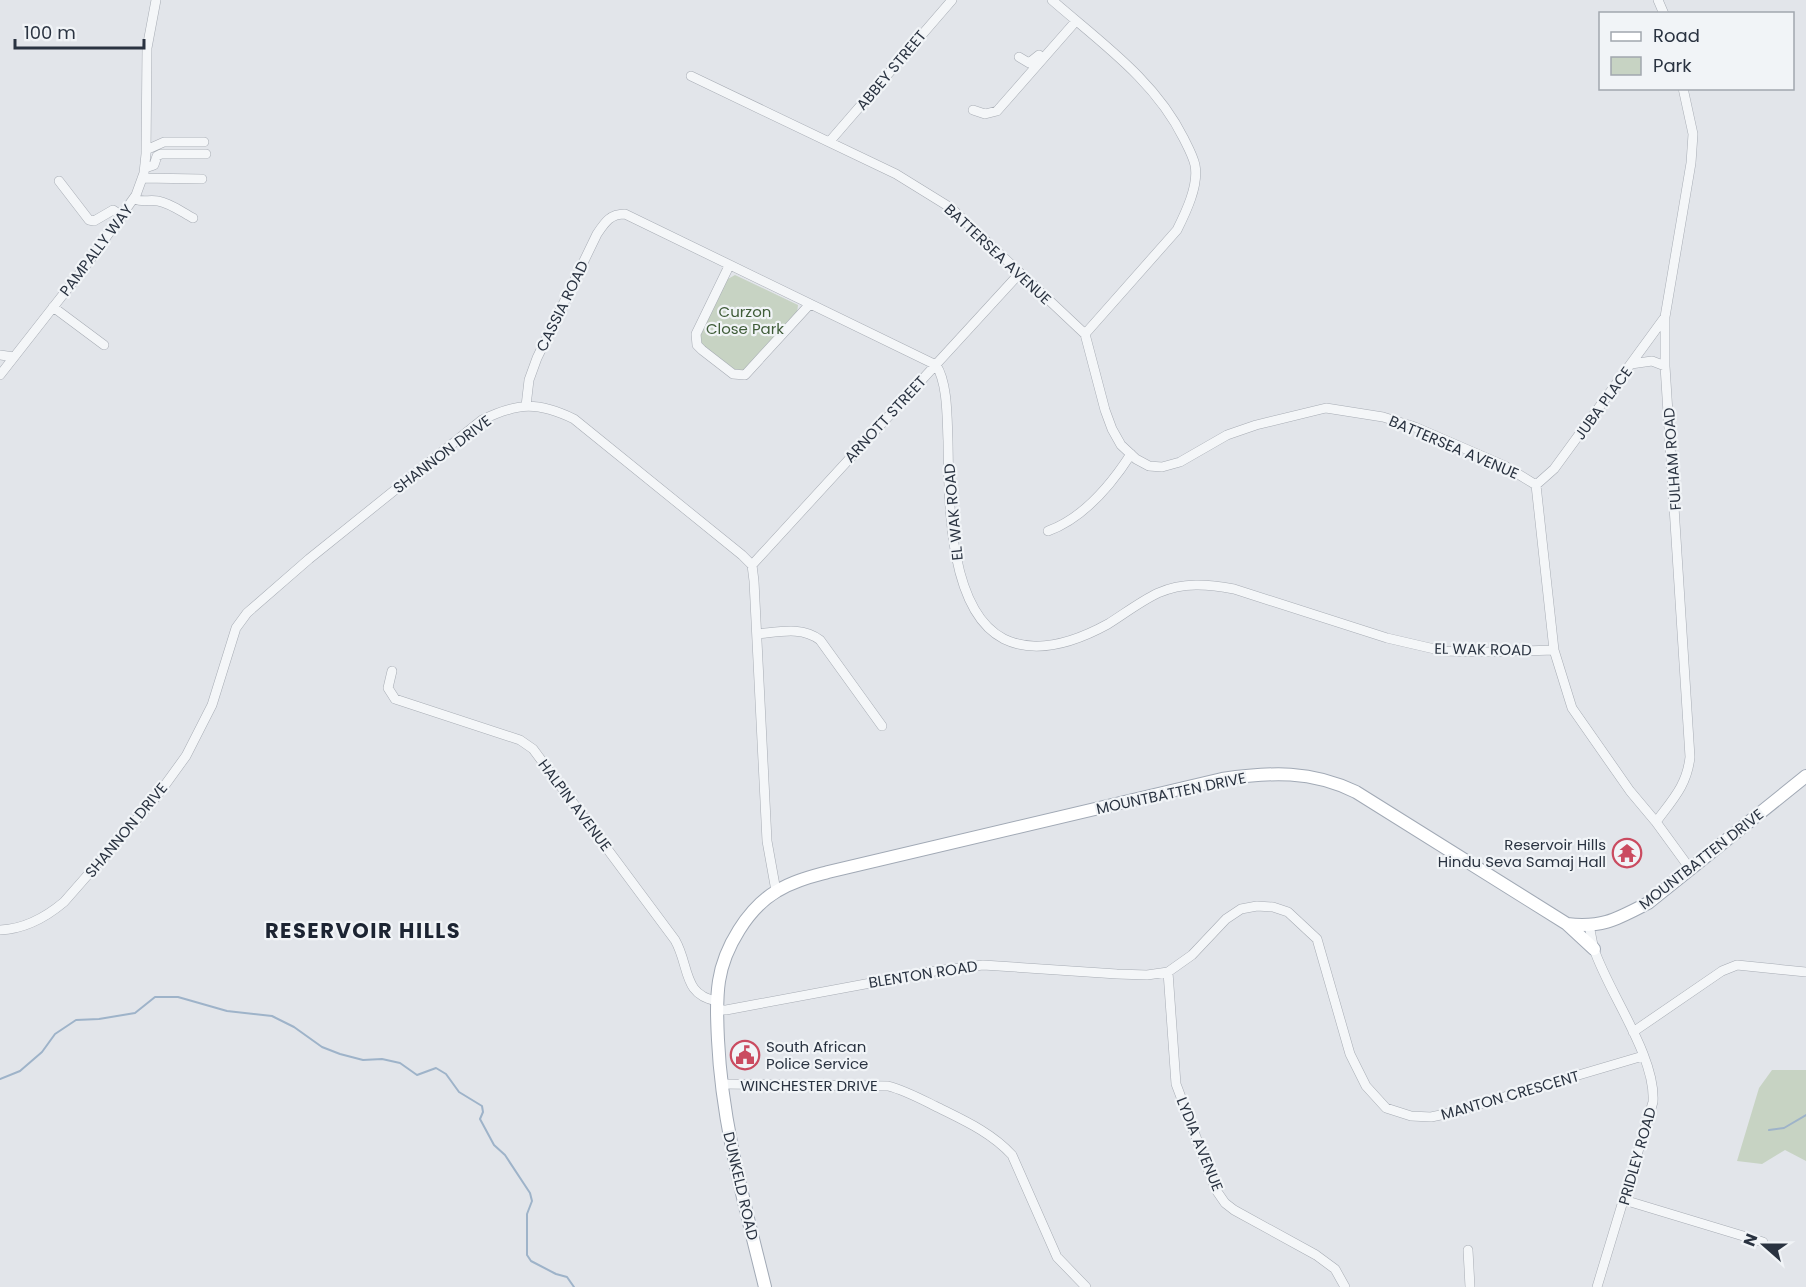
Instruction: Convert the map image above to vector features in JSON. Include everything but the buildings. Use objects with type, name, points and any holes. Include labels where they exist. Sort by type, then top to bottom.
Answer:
[{"type":"main road","name":"MOUNTBATTEN DRIVE","points":[[721,1084],[717,1006],[719,979],[732,944],[748,918],[776,891],[804,878],[1222,779],[1284,774],[1320,778],[1356,792],[1567,924],[1589,926],[1602,924],[1648,903],[1806,776]]},
{"type":"main road","points":[[1567,924],[1594,949]]},
{"type":"main road","name":"DUNKELD ROAD","points":[[721,1084],[725,1118],[765,1287]]},
{"type":"street","name":"PAMPALLY WAY","points":[[0,375],[134,199],[145,168],[148,43],[156,0]]},
{"type":"street","name":"ABBEY STREET","points":[[830,141],[952,0]]},
{"type":"street","points":[[1052,0],[1137,74],[1159,99],[1175,122],[1196,166],[1185,214],[1177,230],[1085,334]]},
{"type":"street","points":[[1019,57],[1029,63],[1033,62],[1074,19]]},
{"type":"street","points":[[973,110],[986,114],[997,111],[1074,19]]},
{"type":"street","name":"BATTERSEA AVENUE","points":[[691,76],[896,174],[943,203],[1085,334],[1105,410],[1121,445],[1136,459],[1149,466],[1162,467],[1180,462],[1227,435],[1256,425],[1326,408],[1383,417],[1415,427],[1505,466],[1536,485],[1554,650],[1572,708],[1630,791],[1691,870]]},
{"type":"street","name":"FULHAM ROAD","points":[[1656,822],[1682,787],[1688,773],[1690,757],[1665,366],[1665,317],[1691,163],[1693,134],[1683,90]]},
{"type":"street","points":[[146,150],[164,142],[204,142]]},
{"type":"street","points":[[145,168],[154,165],[161,153],[206,154]]},
{"type":"street","points":[[142,178],[202,179]]},
{"type":"street","points":[[59,181],[89,220],[94,221],[113,210],[122,216]]},
{"type":"street","points":[[134,199],[164,203],[193,218]]},
{"type":"street","name":"CASSIA ROAD","points":[[526,406],[529,380],[537,358],[597,234],[608,218],[616,214],[633,216],[729,266]]},
{"type":"street","points":[[810,304],[745,375],[733,374],[697,345],[696,334],[729,266],[810,304],[936,365]]},
{"type":"street","name":"ARNOTT STREET","points":[[752,565],[1019,274]]},
{"type":"street","points":[[53,307],[104,345]]},
{"type":"street","name":"JUBA PLACE","points":[[1536,485],[1554,469],[1665,317]]},
{"type":"street","points":[[0,355],[14,357]]},
{"type":"street","points":[[1630,364],[1652,362],[1665,366]]},
{"type":"street","name":"EL WAK ROAD","points":[[936,365],[940,372],[947,412],[955,556],[968,598],[983,623],[1002,638],[1015,644],[1038,648],[1065,642],[1105,625],[1158,593],[1183,585],[1209,584],[1234,589],[1387,639],[1443,651],[1554,650]]},
{"type":"street","name":"SHANNON DRIVE","points":[[0,930],[28,925],[46,916],[64,902],[157,796],[186,756],[208,716],[220,684],[234,633],[238,624],[253,606],[482,420],[503,411],[526,406],[550,408],[574,419],[752,565]]},
{"type":"street","points":[[1048,531],[1065,522],[1098,497],[1131,454]]},
{"type":"street","points":[[752,565],[767,841],[776,891]]},
{"type":"street","points":[[757,634],[802,631],[811,633],[820,640],[882,726]]},
{"type":"street","name":"HALPIN AVENUE","points":[[392,671],[388,688],[395,699],[520,740],[533,749],[670,933],[680,948],[693,988],[704,999],[717,1006]]},
{"type":"street","name":"MANTON CRESCENT","points":[[1168,972],[1192,955],[1226,920],[1241,909],[1257,906],[1273,907],[1288,912],[1317,939],[1350,1054],[1366,1086],[1386,1108],[1411,1116],[1431,1117],[1450,1113],[1643,1056]]},
{"type":"street","name":"PRIDLEY ROAD","points":[[1589,926],[1594,949],[1633,1032],[1653,1085],[1653,1102],[1597,1287]]},
{"type":"street","name":"BLENTON ROAD","points":[[717,1006],[983,965],[1117,974],[1147,975],[1168,972]]},
{"type":"street","points":[[1633,1032],[1722,971],[1737,965],[1806,972]]},
{"type":"street","name":"LYDIA AVENUE","points":[[1168,972],[1176,1084],[1216,1190],[1225,1203],[1234,1210],[1316,1255],[1335,1269],[1346,1287]]},
{"type":"street","name":"WINCHESTER DRIVE","points":[[721,1084],[888,1086],[907,1092],[988,1133],[1012,1155],[1057,1257],[1086,1287]]},
{"type":"street","points":[[1624,1200],[1763,1242]]},
{"type":"street","points":[[1468,1250],[1470,1287]]},
{"type":"green space","name":"Curzon Close Park","points":[[735,275],[798,305],[797,313],[744,371],[737,371],[701,345],[699,336],[726,280]]},
{"type":"green space","points":[[1772,1070],[1806,1070],[1806,1161],[1785,1150],[1762,1164],[1737,1161],[1759,1088]]},
{"type":"waterway","points":[[0,1079],[20,1071],[42,1052],[55,1034],[76,1020],[135,1013],[155,997],[178,997],[227,1011],[272,1016],[294,1027],[322,1047],[363,1060],[382,1059],[400,1063],[417,1075],[436,1068],[446,1074],[459,1092],[482,1106],[483,1112],[480,1119],[494,1145],[505,1155],[530,1193],[532,1201],[527,1214],[527,1255],[531,1261],[567,1277],[574,1287]]},
{"type":"waterway","points":[[1769,1130],[1784,1128],[1806,1115]]},
{"type":"place","name":"Reservoir Hills Hindu Seva Samaj Hall","points":[[1627,853]]},
{"type":"place","name":"South African Police Service","points":[[745,1055]]},
{"type":"district","name":"RESERVOIR HILLS","points":[[363,930]]}]
